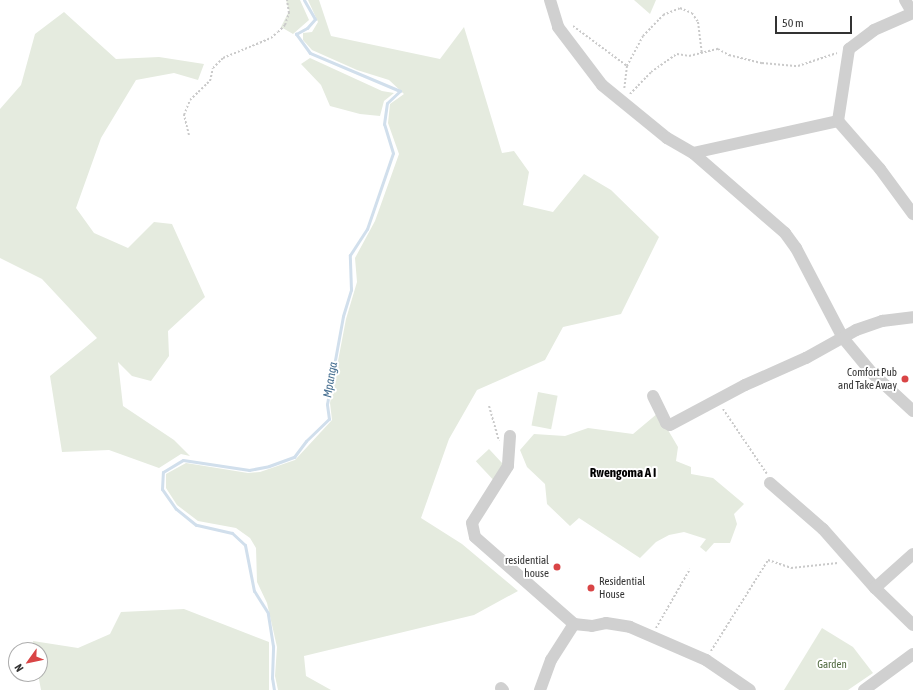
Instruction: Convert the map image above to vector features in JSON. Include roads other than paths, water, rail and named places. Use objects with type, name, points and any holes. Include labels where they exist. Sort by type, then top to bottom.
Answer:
[{"type":"street","points":[[550,0],[558,28],[571,47],[602,85],[667,138],[693,153],[792,241],[843,338],[872,373],[913,411]]},
{"type":"street","points":[[838,121],[850,49],[874,30],[913,12],[905,0]]},
{"type":"street","points":[[693,153],[838,121]]},
{"type":"street","points":[[838,121],[880,169],[913,214]]},
{"type":"street","points":[[653,396],[666,423],[670,425],[718,399],[843,338],[882,322],[913,317]]},
{"type":"street","points":[[510,436],[510,459],[506,471],[472,523],[472,532],[488,551],[574,624],[583,626],[615,624],[652,636],[706,660],[750,690]]},
{"type":"street","points":[[770,483],[823,529],[875,588],[913,625]]},
{"type":"street","points":[[875,588],[913,554]]},
{"type":"street","points":[[540,690],[551,660],[574,624]]},
{"type":"street","points":[[864,690],[913,654]]},
{"type":"waterway","name":"Mpanga","points":[[274,690],[272,678],[273,646],[268,613],[254,591],[245,545],[232,533],[196,525],[176,509],[162,489],[163,472],[183,460],[249,470],[269,466],[294,457],[306,441],[329,419],[327,404],[343,316],[351,290],[350,255],[367,229],[393,153],[384,124],[387,103],[400,91],[310,53],[296,34],[307,28],[315,19],[304,0]]},
{"type":"place","name":"Comfort Pub and Take Away","points":[[905,379]]},
{"type":"place","name":"residential house","points":[[557,567]]},
{"type":"place","name":"Residential House","points":[[591,588]]},
{"type":"district","name":"Rwengoma A I","points":[[623,473]]},
{"type":"park label","name":"Garden","points":[[832,664]]}]
